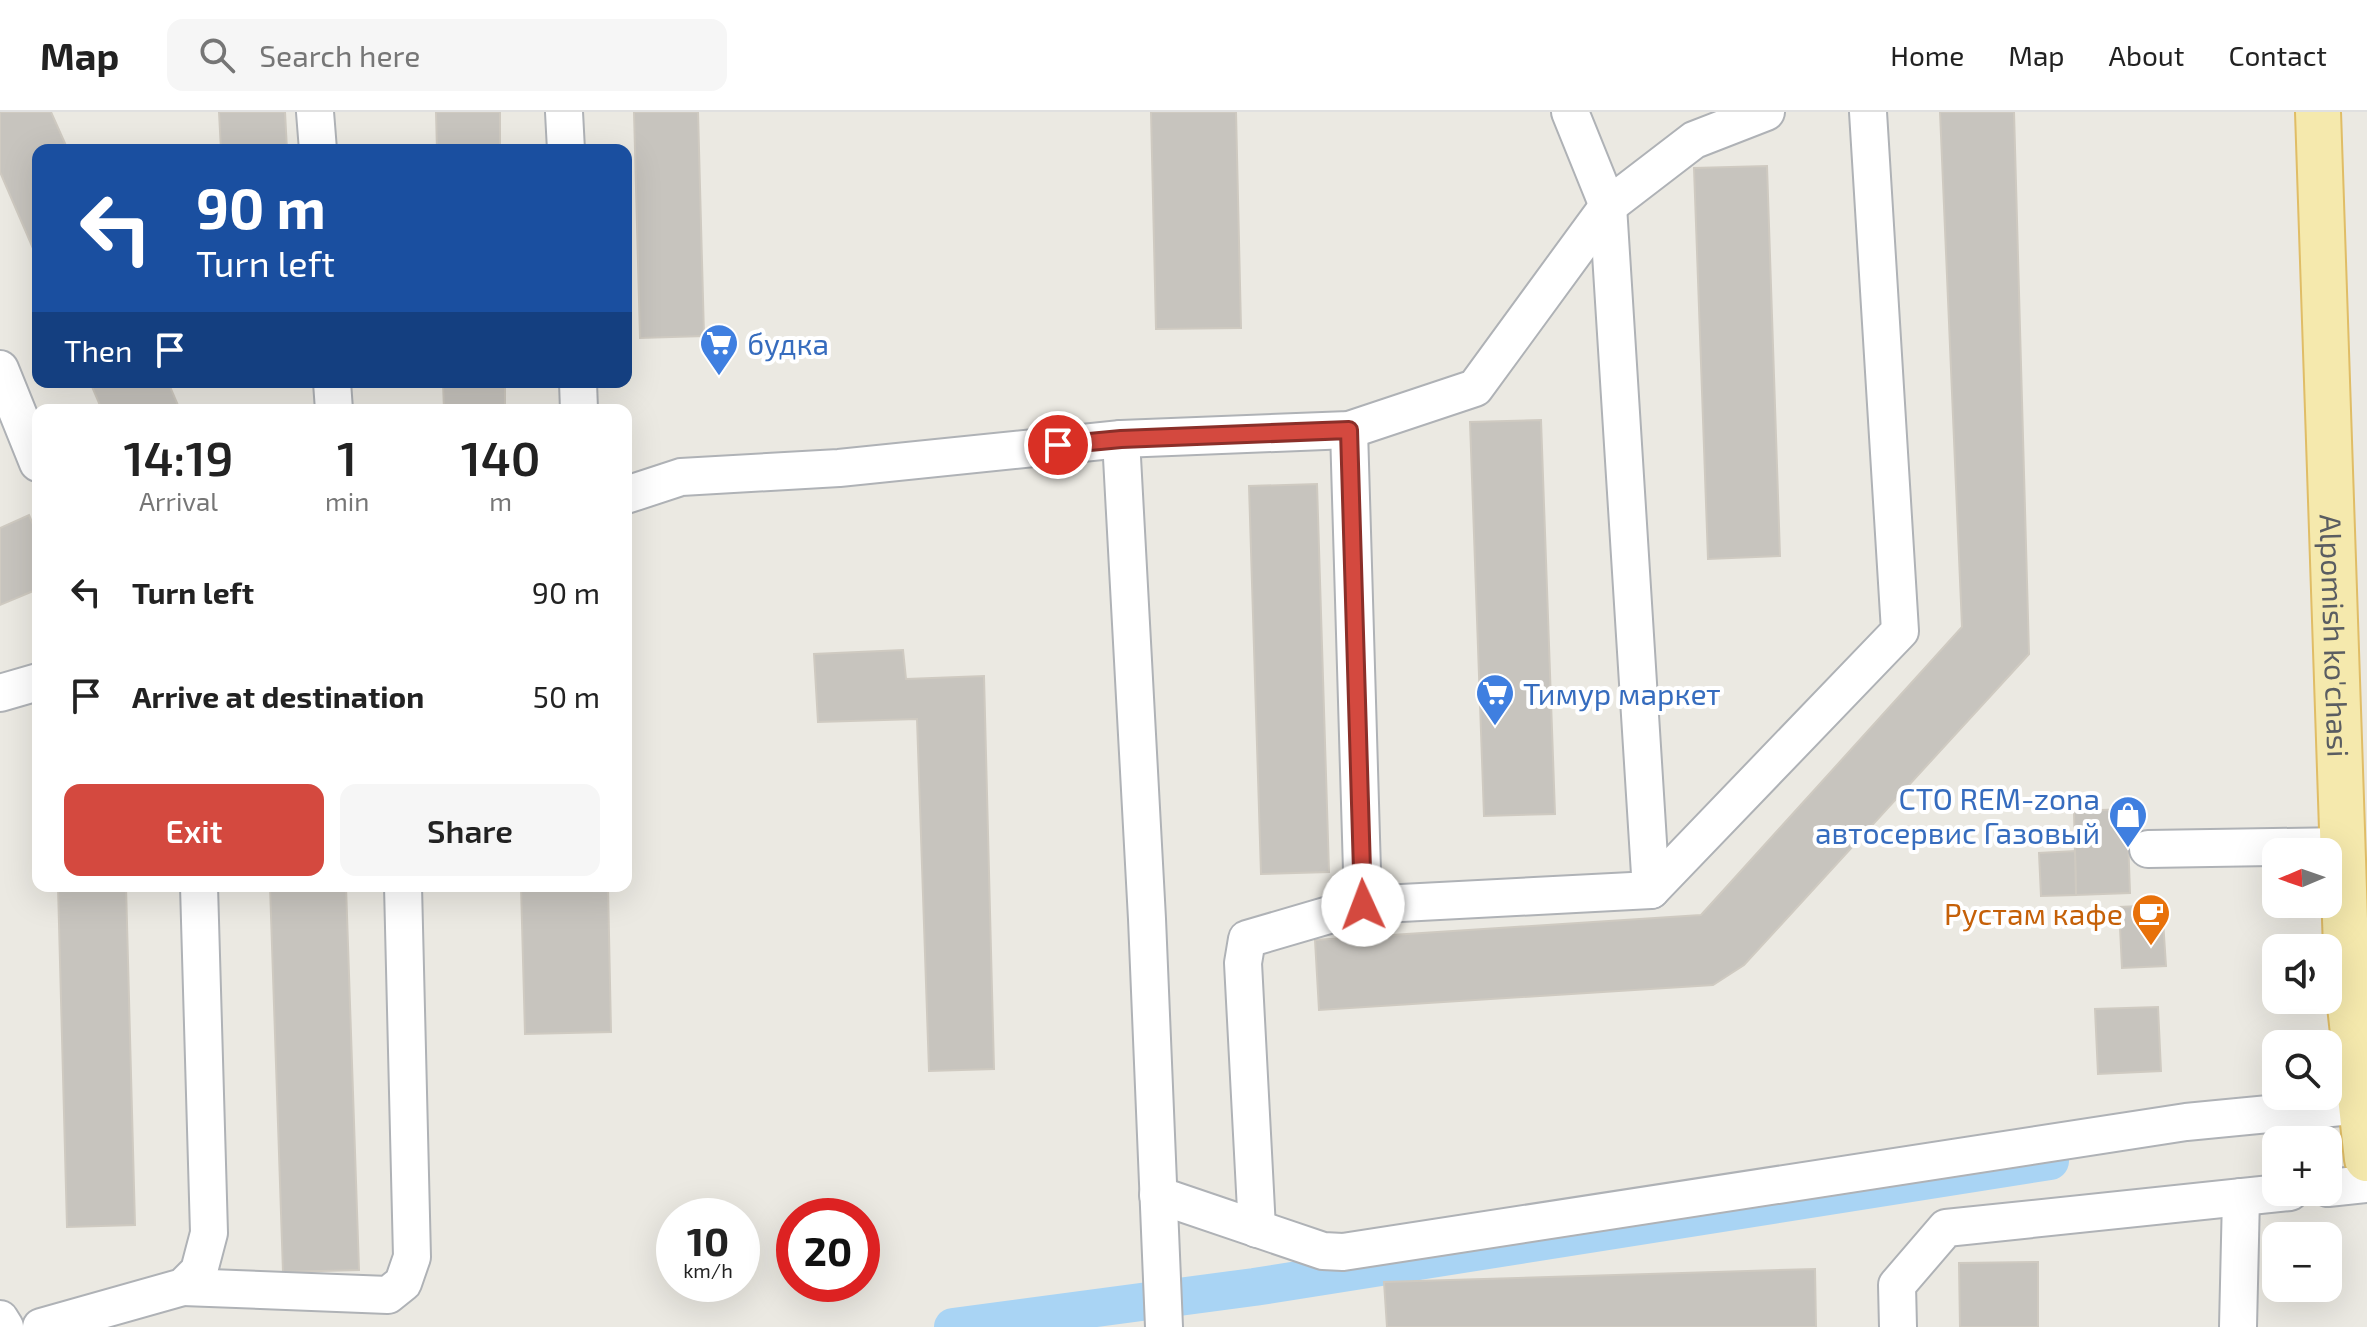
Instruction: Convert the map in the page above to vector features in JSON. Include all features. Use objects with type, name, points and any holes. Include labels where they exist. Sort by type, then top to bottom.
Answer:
[{"type":"main road","name":"Alpomish ko'chasi","points":[[2318,112],[2347,979],[2367,1159]]},
{"type":"lane","points":[[315,112],[318,144]]},
{"type":"lane","points":[[564,112],[566,144]]},
{"type":"lane","points":[[1570,112],[1608,206],[1651,890]]},
{"type":"lane","points":[[632,493],[681,477],[839,468],[1121,439],[1349,430],[1475,388],[1608,206],[1694,140],[1766,112]]},
{"type":"lane","points":[[1257,1229],[1243,963],[1247,939],[1363,905],[1651,890],[1900,631],[1868,112]]},
{"type":"lane","points":[[0,369],[9,416],[32,453]]},
{"type":"lane","points":[[1349,430],[1363,905]]},
{"type":"lane","points":[[1121,439],[1163,1321]]},
{"type":"lane","points":[[0,693],[32,684]]},
{"type":"lane","points":[[2148,849],[2344,846]]},
{"type":"lane","points":[[183,1287],[199,1271],[209,1233],[199,892]]},
{"type":"lane","points":[[41,1327],[183,1287],[388,1295],[403,1283],[412,1257],[403,892]]},
{"type":"lane","points":[[1158,1195],[1323,1251],[1343,1252],[2186,1122],[2362,1105]]},
{"type":"lane","points":[[2342,1187],[2367,1184]]},
{"type":"lane","points":[[1898,1327],[1897,1285],[1946,1228],[2262,1195]]},
{"type":"lane","points":[[2238,1327],[2241,1197]]},
{"type":"lane","points":[[0,1319],[5,1327]]},
{"type":"building","points":[[0,112],[51,112],[65,144],[32,144],[32,246],[0,172]]},
{"type":"building","points":[[219,112],[285,112],[287,144],[221,144]]},
{"type":"building","points":[[436,112],[500,112],[500,144],[437,144]]},
{"type":"building","points":[[634,112],[698,112],[704,336],[640,338]]},
{"type":"building","points":[[1151,112],[1236,112],[1241,328],[1156,329]]},
{"type":"building","points":[[1940,112],[2014,112],[2029,654],[1744,965],[1713,985],[1319,1010],[1315,940],[1701,915],[1962,627]]},
{"type":"building","points":[[1767,166],[1780,556],[1708,559],[1694,168]]},
{"type":"building","points":[[93,388],[171,388],[177,404],[99,404]]},
{"type":"building","points":[[443,388],[505,388],[505,404],[444,404]]},
{"type":"building","points":[[1541,420],[1555,814],[1484,816],[1470,422]]},
{"type":"building","points":[[1317,484],[1329,872],[1261,874],[1249,486]]},
{"type":"building","points":[[29,515],[32,522],[32,592],[0,605],[0,528]]},
{"type":"building","points":[[903,650],[906,679],[984,676],[994,1069],[929,1071],[917,719],[818,722],[814,654]]},
{"type":"building","points":[[2127,809],[2130,893],[2076,895],[2074,811]]},
{"type":"building","points":[[2075,851],[2076,895],[2041,896],[2039,853]]},
{"type":"building","points":[[58,892],[126,892],[135,1225],[67,1227]]},
{"type":"building","points":[[270,892],[346,892],[359,1270],[283,1272]]},
{"type":"building","points":[[521,892],[608,892],[611,1032],[525,1034]]},
{"type":"building","points":[[2162,905],[2166,966],[2122,968],[2119,907]]},
{"type":"building","points":[[2158,1007],[2161,1071],[2098,1074],[2095,1009]]},
{"type":"building","points":[[2038,1262],[2038,1327],[1960,1327],[1959,1263]]},
{"type":"building","points":[[1815,1269],[1816,1327],[1387,1327],[1384,1282]]},
{"type":"waterway","points":[[953,1327],[1254,1287],[2050,1161]]},
{"type":"place","name":"будка","points":[[719,377]]},
{"type":"place","name":"Тимур маркет","points":[[1495,727]]},
{"type":"place","name":"СТО REM-zona автосервис Газовый","points":[[2128,849]]},
{"type":"place","name":"Рустам кафе","points":[[2151,947]]},
{"type":"route","points":[[1058,445],[1121,439],[1349,430],[1363,905]]}]
